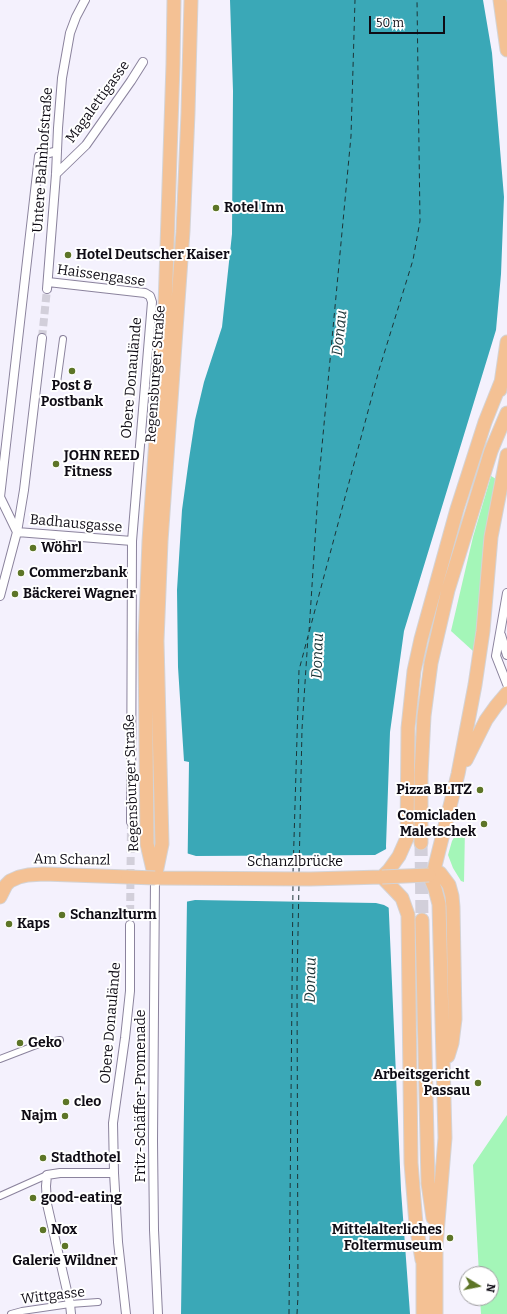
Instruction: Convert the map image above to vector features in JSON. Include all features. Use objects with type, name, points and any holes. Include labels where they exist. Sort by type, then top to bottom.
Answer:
[{"type":"main road","name":"Regensburger Straße","points":[[155,878],[162,844],[158,641],[167,366],[169,193],[174,0]]},
{"type":"main road","name":"Regensburger Straße","points":[[167,366],[183,231],[188,112],[190,0]]},
{"type":"main road","points":[[500,0],[507,50]]},
{"type":"main road","points":[[491,451],[507,342]]},
{"type":"main road","points":[[422,1260],[416,1224],[411,1163],[408,915],[402,898],[382,877],[399,856],[406,842],[408,728],[414,670],[432,597],[457,510],[485,422],[501,382]]},
{"type":"main road","points":[[421,843],[421,775],[424,716],[431,662],[448,590],[491,451],[507,413]]},
{"type":"main road","points":[[436,1314],[436,1246],[445,1138],[444,1071],[452,1043],[454,1024],[453,907],[452,896],[448,885],[440,873],[432,875],[458,774],[475,685],[483,631],[491,537],[507,455]]},
{"type":"main road","points":[[458,774],[486,720],[507,693]]},
{"type":"main road","name":"Am Schanzl","points":[[0,897],[7,883],[14,879],[28,875],[48,874],[155,878]]},
{"type":"main road","name":"Schanzlbrücke","points":[[155,878],[310,879],[432,875]]},
{"type":"main road","points":[[422,920],[428,1183],[422,1260],[423,1314]]},
{"type":"main road","points":[[428,1183],[436,1246]]},
{"type":"street","name":"Untere Bahnhofstraße","points":[[47,286],[62,78],[70,33],[85,0]]},
{"type":"street","name":"Magalettigasse","points":[[56,174],[86,145],[143,62]]},
{"type":"street","points":[[17,532],[0,497],[39,156],[57,151]]},
{"type":"street","name":"Haissengasse","points":[[47,286],[143,293],[150,296]]},
{"type":"street","name":"Obere Donaulände","points":[[130,822],[132,541],[151,306],[150,296]]},
{"type":"street","points":[[0,596],[17,532],[24,490],[42,338]]},
{"type":"street","points":[[57,383],[63,339]]},
{"type":"street","name":"Badhausgasse","points":[[17,532],[132,541]]},
{"type":"street","points":[[507,593],[496,656],[507,684]]},
{"type":"street","points":[[500,630],[507,656]]},
{"type":"street","name":"Fritz-Schäffer-Promenade","points":[[155,878],[153,1141],[154,1230],[158,1314]]},
{"type":"street","name":"Obere Donaulände","points":[[126,1314],[118,1242],[113,1123],[130,991],[130,925]]},
{"type":"street","points":[[0,1060],[39,1044],[60,1040]]},
{"type":"street","points":[[0,1196],[47,1176],[60,1173],[114,1173]]},
{"type":"street","points":[[47,1176],[47,1204],[71,1314]]},
{"type":"street","name":"Wittgasse","points":[[11,1314],[70,1304],[98,1302]]},
{"type":"green space","points":[[491,476],[496,479],[484,549],[473,651],[451,631],[473,537]]},
{"type":"green space","points":[[460,827],[465,828],[464,882],[461,881],[453,868],[448,855],[452,841]]},
{"type":"green space","points":[[507,1115],[507,1314],[481,1314],[480,1306],[499,1306],[499,1266],[479,1266],[473,1165]]},
{"type":"water","name":"Donau","points":[[230,0],[483,0],[492,53],[504,197],[501,274],[496,330],[404,631],[390,732],[386,846],[401,1190],[410,1314],[181,1314],[189,762],[184,761],[178,667],[177,590],[182,510],[195,420],[204,382],[222,327],[232,234],[233,91]]},
{"type":"pier","points":[[388,848],[391,909],[376,903],[195,900],[185,902],[186,853],[196,856],[375,855]]},
{"type":"ferry route","points":[[309,632],[319,478],[351,136],[355,0]]},
{"type":"ferry route","points":[[293,873],[299,670],[379,370],[413,260],[420,221],[417,0]]},
{"type":"ferry route","points":[[299,873],[302,729],[308,637]]},
{"type":"ferry route","points":[[289,1314],[293,884]]},
{"type":"ferry route","points":[[297,1314],[297,982],[299,884]]},
{"type":"tunnel","points":[[42,338],[47,289]]},
{"type":"tunnel","points":[[130,925],[131,822]]},
{"type":"tunnel","points":[[421,843],[422,920]]},
{"type":"place","name":"Rotel Inn","points":[[216,208]]},
{"type":"place","name":"Hotel Deutscher Kaiser","points":[[68,255]]},
{"type":"place","name":"Post & Postbank","points":[[72,371]]},
{"type":"place","name":"JOHN REED Fitness","points":[[56,464]]},
{"type":"place","name":"Wöhrl","points":[[33,548]]},
{"type":"place","name":"Commerzbank","points":[[21,573]]},
{"type":"place","name":"Bäckerei Wagner","points":[[15,594]]},
{"type":"place","name":"Pizza BLITZ","points":[[480,790]]},
{"type":"place","name":"Comicladen Maletschek","points":[[484,824]]},
{"type":"place","name":"Schanzlturm","points":[[62,915]]},
{"type":"place","name":"Kaps","points":[[9,924]]},
{"type":"place","name":"Geko","points":[[20,1043]]},
{"type":"place","name":"Arbeitsgericht Passau","points":[[478,1083]]},
{"type":"place","name":"cleo","points":[[66,1102]]},
{"type":"place","name":"Najm","points":[[65,1116]]},
{"type":"place","name":"Stadthotel","points":[[43,1158]]},
{"type":"place","name":"good-eating","points":[[33,1198]]},
{"type":"place","name":"Nox","points":[[43,1230]]},
{"type":"place","name":"Mittelalterliches Foltermuseum","points":[[450,1238]]},
{"type":"place","name":"Galerie Wildner","points":[[65,1246]]}]
